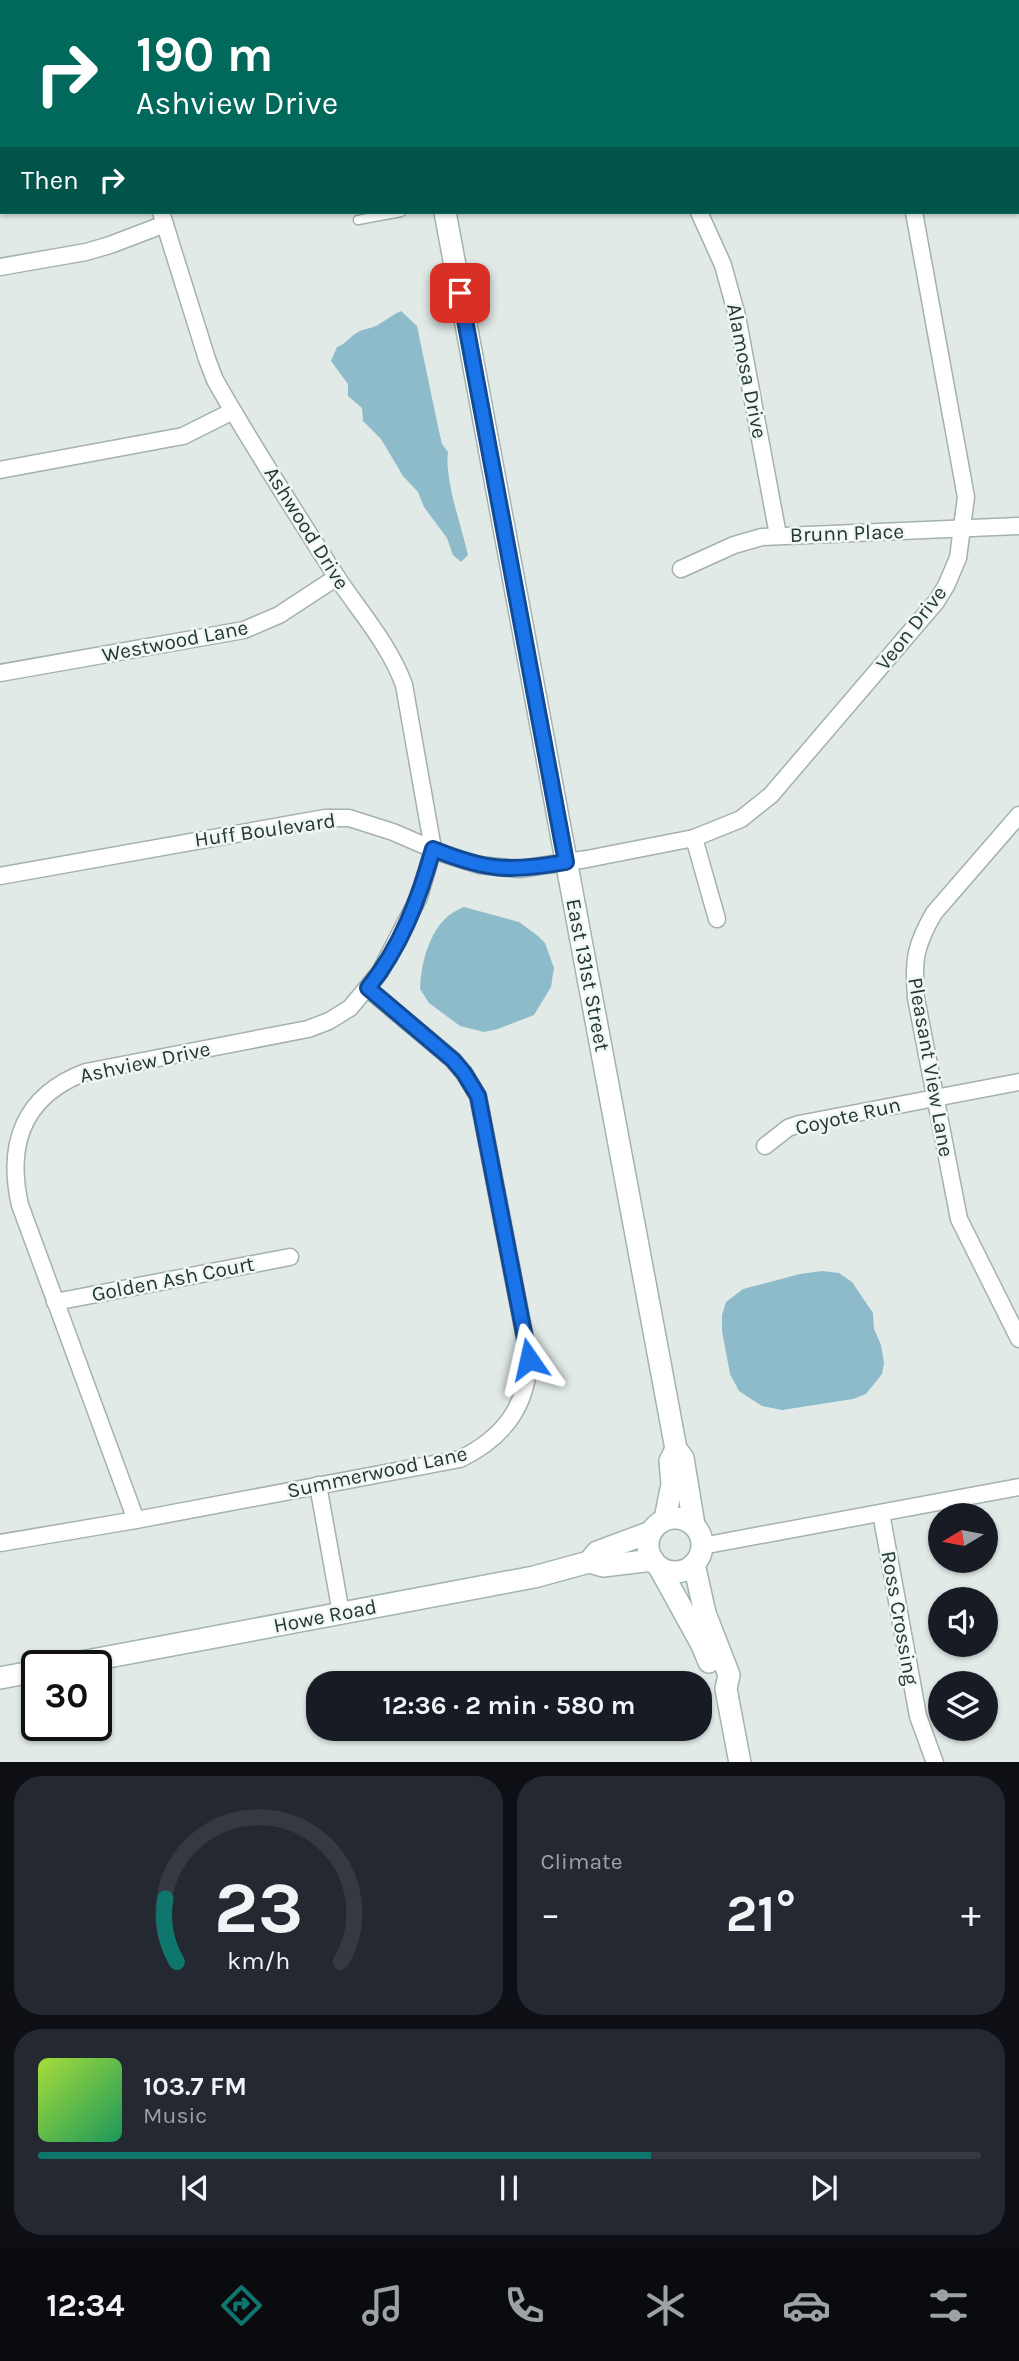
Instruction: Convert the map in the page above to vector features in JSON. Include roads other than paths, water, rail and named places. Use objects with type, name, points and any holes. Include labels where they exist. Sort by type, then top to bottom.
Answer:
[{"type":"street","name":"East 131st Street","points":[[445,214],[676,1449],[683,1458],[694,1525]]},
{"type":"street","name":"Alamosa Drive","points":[[700,214],[723,265],[735,306],[778,535]]},
{"type":"street","name":"Veon Drive","points":[[566,862],[694,838],[741,819],[771,795],[936,602],[946,586],[958,558],[966,498],[914,214]]},
{"type":"street","points":[[0,267],[86,252],[110,245],[163,218]]},
{"type":"street","name":"Ashwood Drive","points":[[163,218],[207,359],[233,411],[337,577],[386,648],[404,685],[433,849]]},
{"type":"street","points":[[0,470],[183,436],[233,411]]},
{"type":"street","name":"Brunn Place","points":[[681,569],[741,542],[778,535],[1019,526]]},
{"type":"street","name":"Westwood Lane","points":[[0,673],[244,630],[279,615],[337,577]]},
{"type":"street","name":"Pleasant View Lane","points":[[1019,815],[934,913],[915,951],[914,975],[916,998],[959,1219],[1019,1339]]},
{"type":"street","name":"Huff Boulevard","points":[[0,876],[325,818],[349,818],[479,865],[500,869],[532,868],[566,862]]},
{"type":"street","points":[[694,838],[717,919]]},
{"type":"street","name":"Ashview Drive","points":[[136,1520],[20,1205],[14,1174],[17,1140],[24,1121],[43,1098],[69,1078],[86,1072],[308,1029],[329,1021],[350,1008],[368,988],[393,951],[419,897],[433,849]]},
{"type":"street","name":"Summerwood Lane","points":[[0,1543],[460,1459],[497,1436],[510,1419],[521,1401],[528,1377],[529,1359],[478,1096],[453,1060],[368,988]]},
{"type":"street","name":"Coyote Run","points":[[765,1146],[788,1128],[799,1124],[1019,1082]]},
{"type":"street","name":"Golden Ash Court","points":[[55,1302],[290,1257]]},
{"type":"street","name":"East 131st Street","points":[[658,1525],[672,1484],[670,1461],[676,1449]]},
{"type":"street","points":[[318,1485],[341,1613]]},
{"type":"street","points":[[656,1564],[677,1572],[685,1570],[698,1555],[881,1513],[1019,1487]]},
{"type":"street","name":"Ross Crossing","points":[[881,1513],[918,1716],[935,1762]]},
{"type":"street","points":[[726,1689],[716,1681],[702,1645],[648,1550],[648,1543],[658,1525],[681,1518],[699,1531],[698,1555],[705,1613],[729,1675],[726,1689],[740,1762]]},
{"type":"street","name":"Howe Road","points":[[589,1562],[597,1552],[658,1525]]},
{"type":"street","name":"Howe Road","points":[[112,1656],[534,1577],[589,1562],[603,1566],[656,1564]]},
{"type":"street","points":[[0,1678],[21,1674]]},
{"type":"lane","points":[[358,220],[390,214]]},
{"type":"water","points":[[401,311],[417,326],[442,444],[448,452],[451,489],[468,555],[461,562],[453,555],[447,538],[424,507],[418,492],[403,476],[381,439],[363,421],[362,408],[348,396],[348,384],[331,361],[337,347],[355,334],[376,326]]},
{"type":"water","points":[[464,907],[519,922],[545,943],[554,968],[551,987],[534,1015],[484,1032],[460,1026],[429,1003],[420,989],[430,941],[444,920]]},
{"type":"water","points":[[822,1271],[839,1273],[852,1282],[873,1313],[874,1329],[881,1345],[884,1363],[882,1374],[866,1394],[853,1399],[782,1410],[762,1406],[739,1391],[730,1374],[722,1331],[722,1315],[726,1302],[743,1289]]}]
